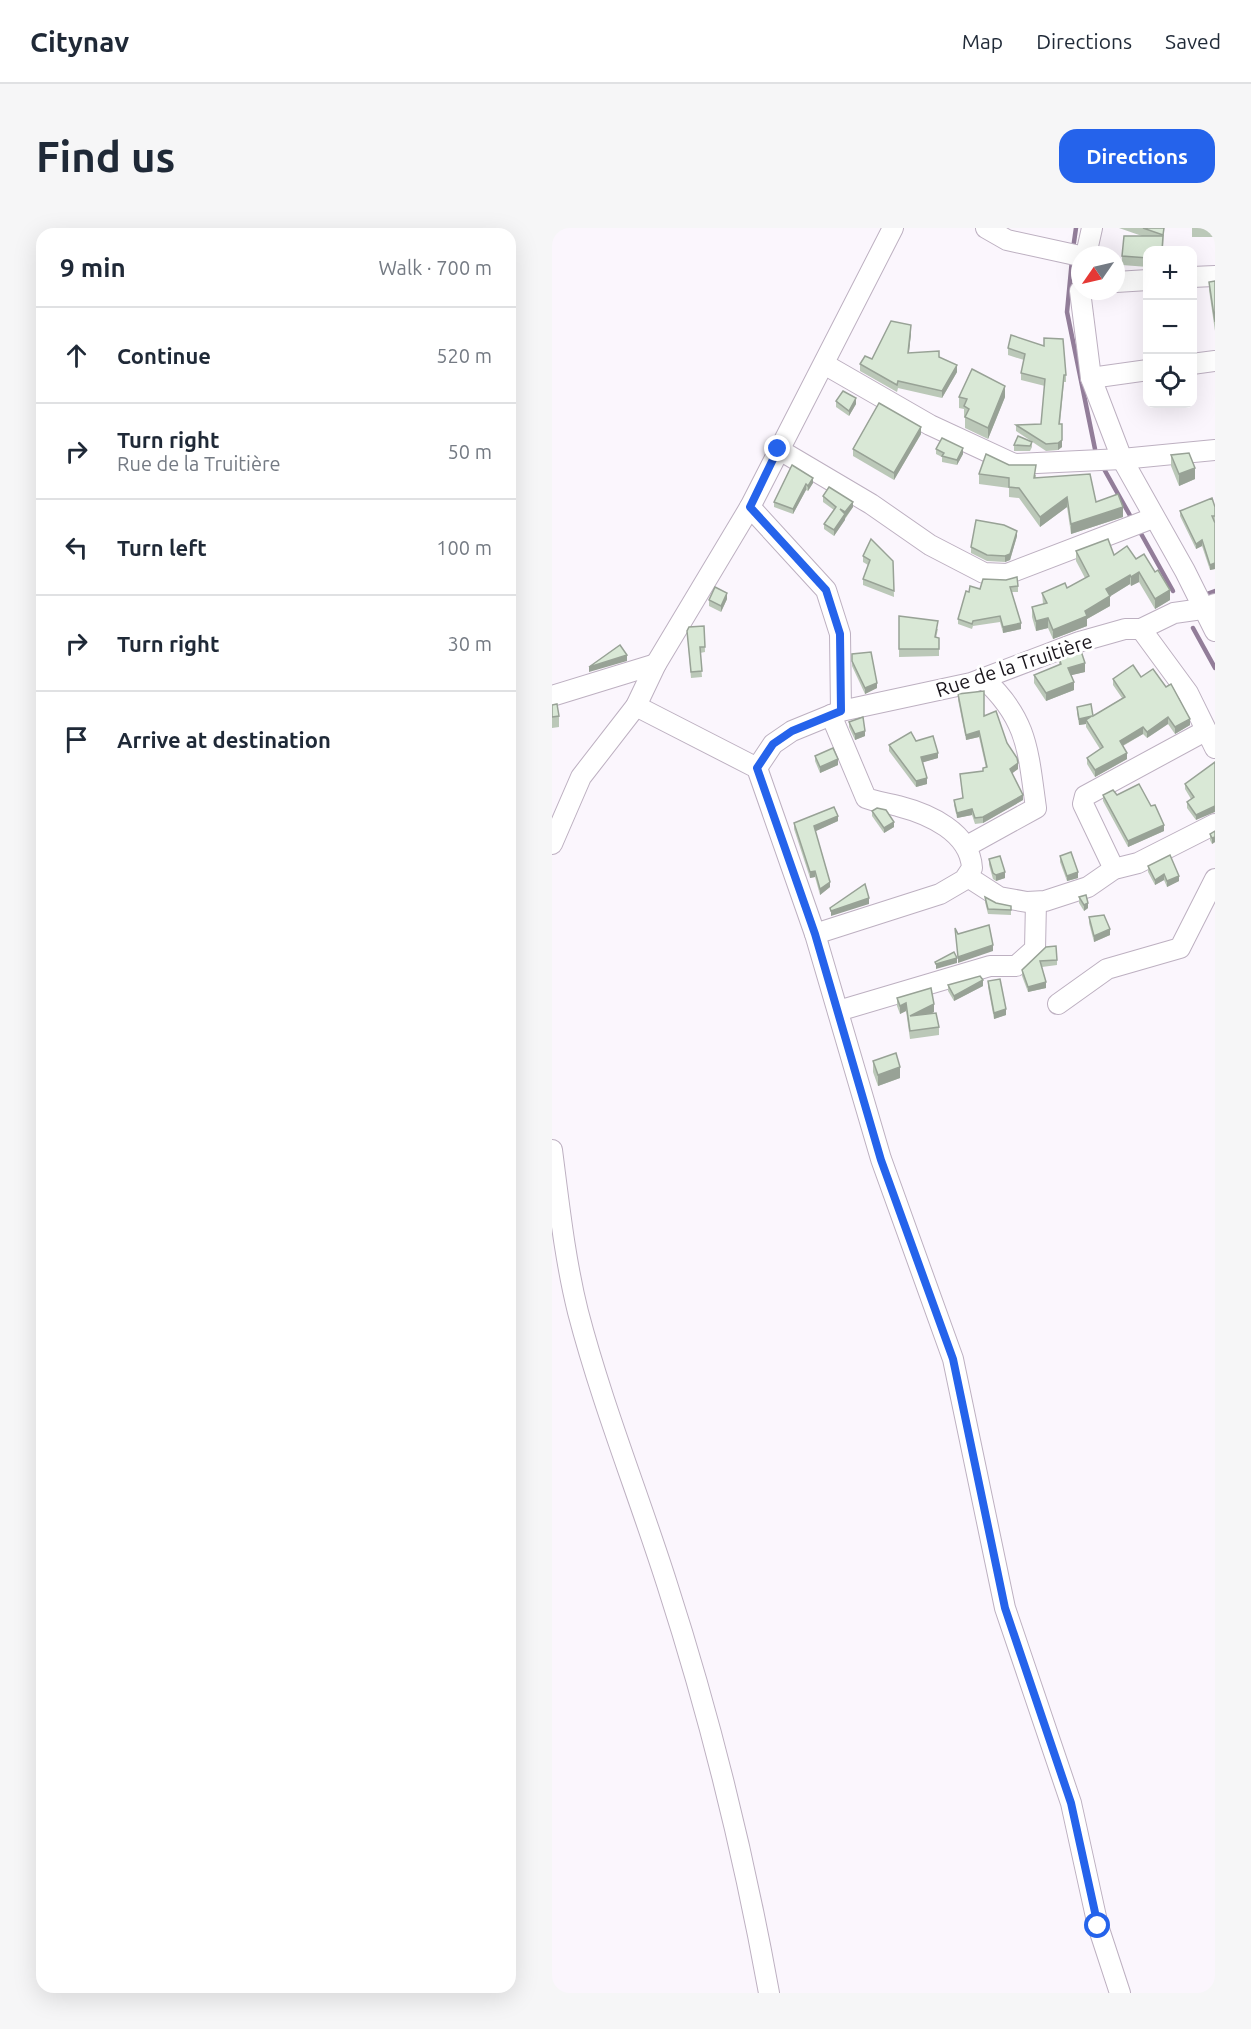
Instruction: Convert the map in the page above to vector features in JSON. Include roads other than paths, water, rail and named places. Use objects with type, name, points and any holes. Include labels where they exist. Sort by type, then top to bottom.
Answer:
[{"type":"street","points":[[552,844],[581,777],[636,706],[656,664],[750,507],[893,228]]},
{"type":"street","points":[[986,228],[1007,240],[1071,254]]},
{"type":"street","points":[[1088,246],[1092,228]]},
{"type":"street","points":[[1197,277],[1215,276]]},
{"type":"street","points":[[1125,281],[1143,280]]},
{"type":"street","points":[[1081,300],[1091,378],[1122,459],[1153,518],[1208,607],[1215,631]]},
{"type":"street","points":[[1197,363],[1215,361]]},
{"type":"street","points":[[824,363],[930,425],[1014,464],[1122,459],[1215,450]]},
{"type":"street","points":[[1091,378],[1143,371]]},
{"type":"street","points":[[778,449],[871,504],[930,545],[984,573],[1007,574],[1153,518]]},
{"type":"street","points":[[750,507],[826,590],[840,634],[836,713],[866,798],[927,817],[958,835],[967,846],[971,858],[972,868],[968,877],[940,894],[815,934]]},
{"type":"street","name":"Rue de la Truitière","points":[[757,768],[773,744],[792,731],[836,713],[983,678],[1079,642],[1125,629],[1141,628],[1174,612],[1208,607]]},
{"type":"street","points":[[1141,628],[1188,693],[1215,748]]},
{"type":"street","points":[[552,696],[656,664]]},
{"type":"street","points":[[967,846],[1036,808],[1026,740],[1003,696],[983,678]]},
{"type":"street","points":[[636,706],[757,768],[815,934],[881,1160],[953,1359],[1005,1608],[1071,1803],[1098,1926],[1120,1993]]},
{"type":"street","points":[[1114,869],[1083,804],[1085,796],[1205,731]]},
{"type":"street","points":[[968,877],[999,897],[1036,902],[1088,887],[1114,869],[1138,863],[1215,824]]},
{"type":"street","points":[[1058,1004],[1107,969],[1180,948],[1215,879]]},
{"type":"street","points":[[838,1011],[990,966],[1016,966],[1035,949],[1036,902]]},
{"type":"street","points":[[552,1150],[578,1310],[623,1455],[667,1584],[702,1703],[745,1870],[769,1993]]},
{"type":"waterway","points":[[1073,246],[1076,228]]},
{"type":"waterway","points":[[1071,270],[1067,312],[1095,449]]},
{"type":"waterway","points":[[1104,469],[1132,519]]},
{"type":"waterway","points":[[1139,530],[1173,591]]},
{"type":"waterway","points":[[1204,595],[1215,591]]},
{"type":"waterway","points":[[1193,628],[1215,668]]}]
